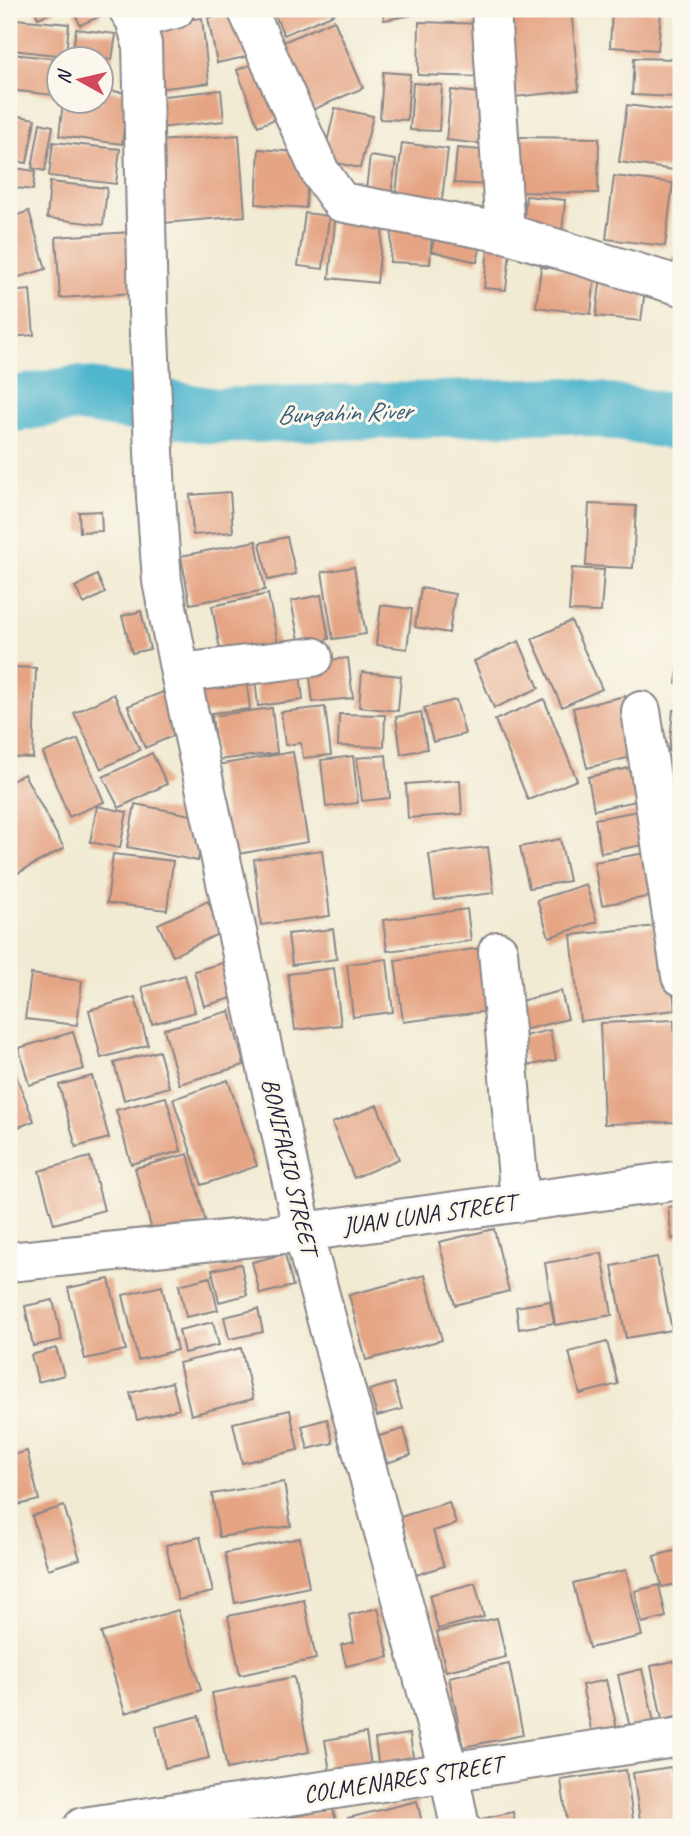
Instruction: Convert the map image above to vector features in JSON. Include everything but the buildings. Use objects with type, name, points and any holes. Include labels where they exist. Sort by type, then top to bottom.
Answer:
[{"type":"street","points":[[131,14],[175,9]]},
{"type":"street","points":[[247,9],[320,172],[341,202],[505,233],[681,286]]},
{"type":"street","points":[[491,9],[505,233]]},
{"type":"street","name":"BONIFACIO STREET","points":[[131,14],[142,44],[148,310],[162,581],[303,1232],[449,1773],[460,1827]]},
{"type":"street","points":[[180,673],[313,657]]},
{"type":"street","points":[[641,711],[681,976]]},
{"type":"street","points":[[498,951],[520,1201]]},
{"type":"street","name":"JUAN LUNA STREET","points":[[9,1262],[303,1232],[681,1180]]},
{"type":"street","name":"COLMENARES STREET","points":[[83,1827],[681,1737]]},
{"type":"waterway","name":"Bungahin River","points":[[9,405],[76,394],[215,416],[568,405],[681,423]]}]
